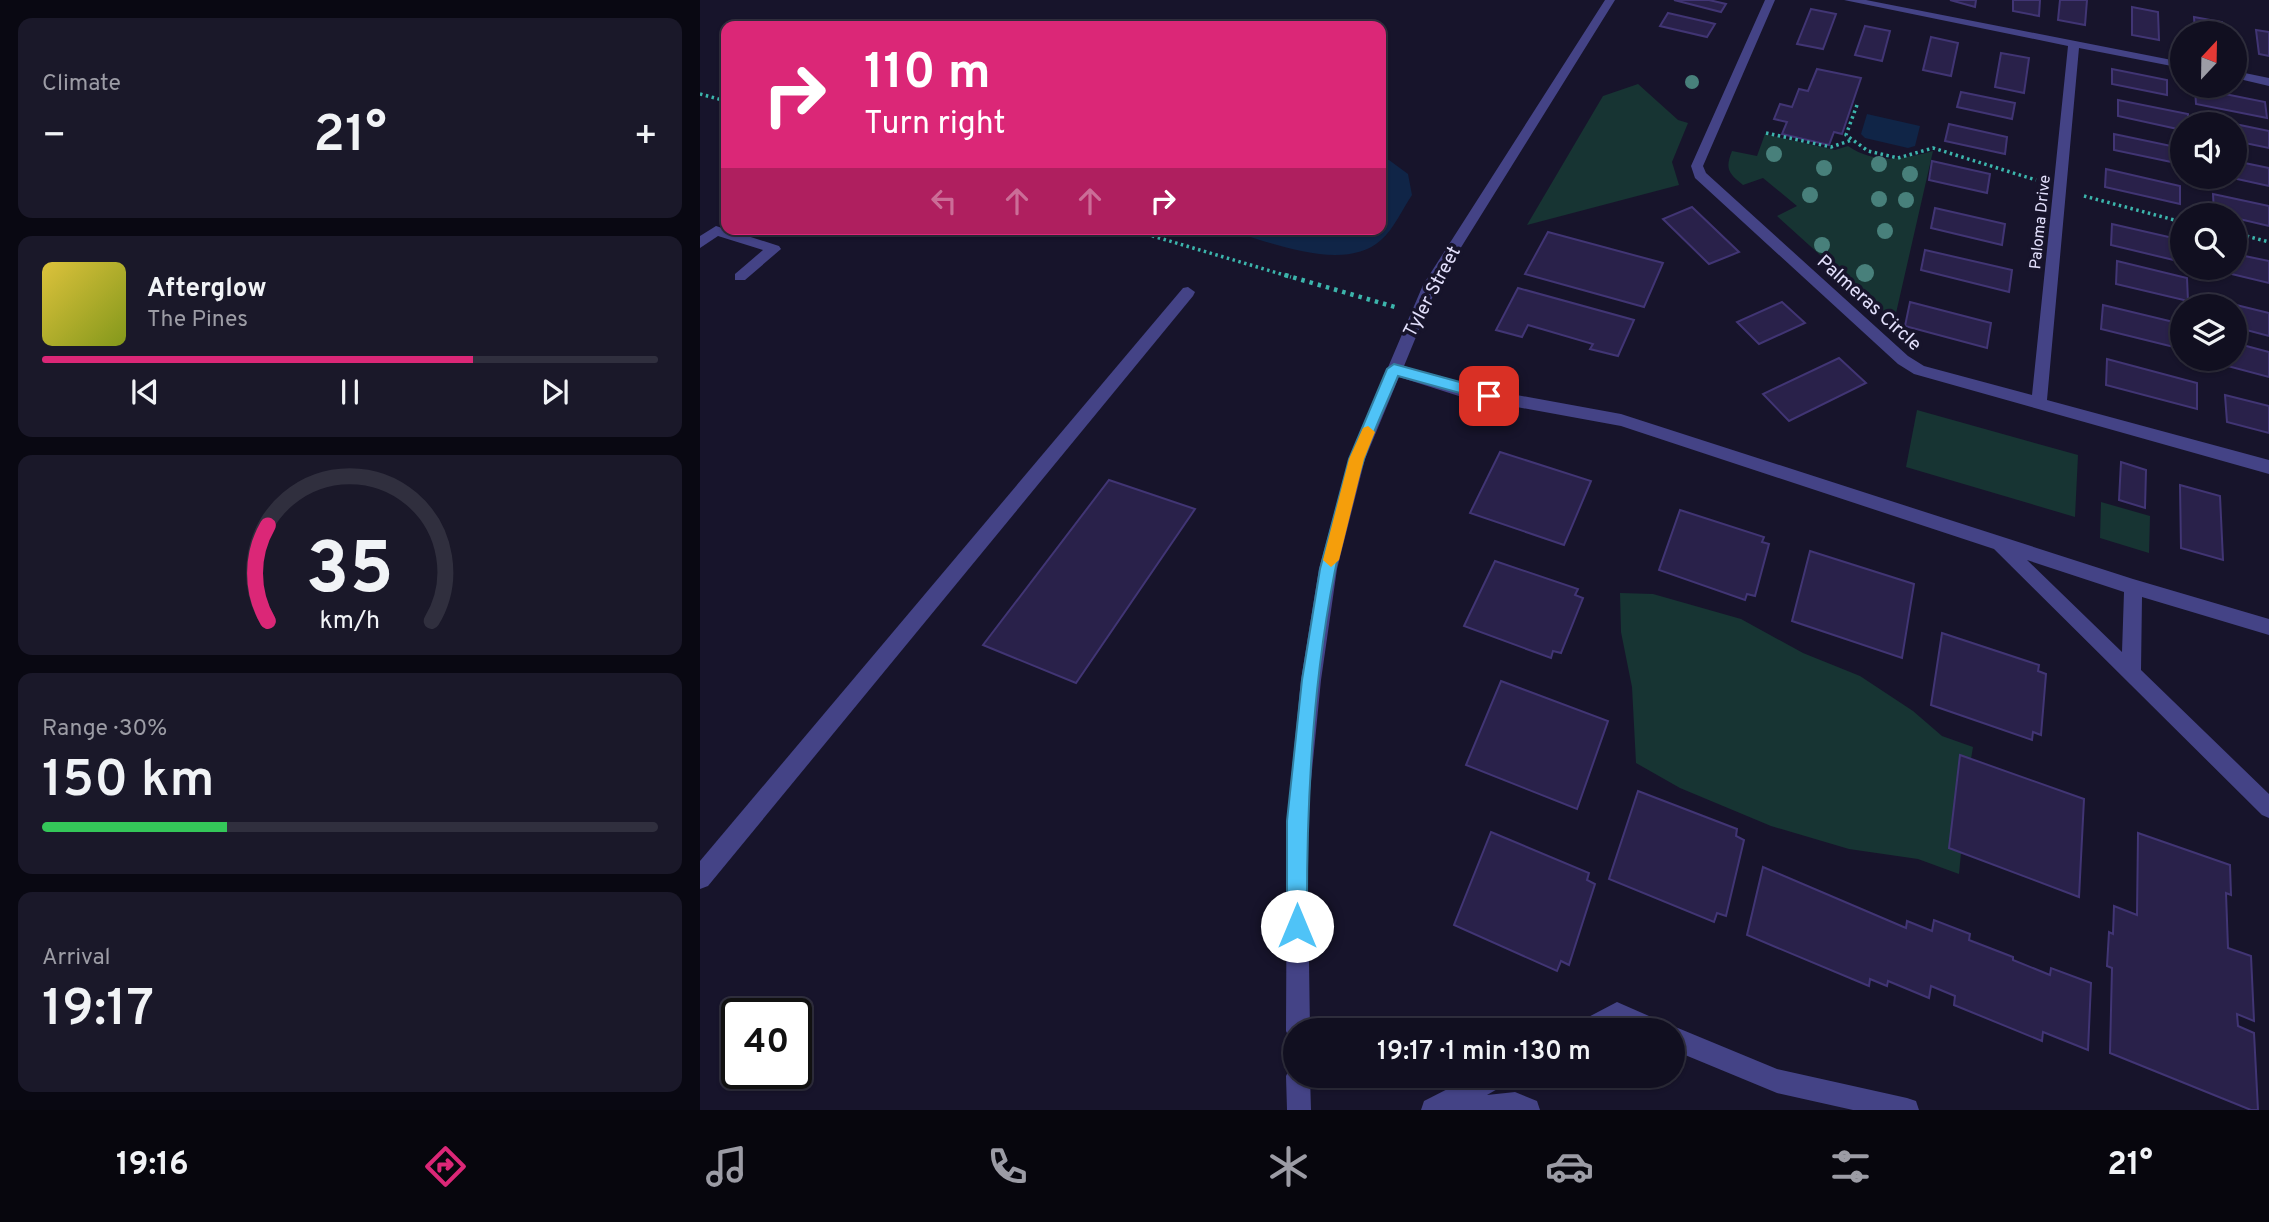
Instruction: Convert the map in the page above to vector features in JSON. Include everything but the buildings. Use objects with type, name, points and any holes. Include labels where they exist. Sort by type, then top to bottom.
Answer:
[{"type":"street","name":"Tyler Street","points":[[1298,1018],[1297,821],[1311,680],[1328,569],[1357,459],[1416,313],[1446,259],[1610,0]]},
{"type":"street","name":"Palmeras Circle","points":[[1770,0],[1697,166],[1700,175],[1903,360],[1919,370],[2269,467]]},
{"type":"street","points":[[1849,0],[2170,63]]},
{"type":"street","name":"Paloma Drive","points":[[2039,404],[2074,44]]},
{"type":"street","points":[[2247,77],[2269,82]]},
{"type":"street","points":[[700,243],[716,230],[721,232]]},
{"type":"street","points":[[731,235],[774,249],[740,277]]},
{"type":"street","points":[[700,878],[1188,292]]},
{"type":"street","points":[[1394,369],[1462,391],[1620,420],[2133,587],[2269,627]]},
{"type":"street","points":[[1999,544],[2269,808]]},
{"type":"street","points":[[2131,673],[2133,587]]},
{"type":"street","points":[[1609,1018],[1617,1014],[1626,1018]]},
{"type":"street","points":[[1685,1043],[1777,1081],[1907,1110]]},
{"type":"street","points":[[1298,1088],[1298,1110]]},
{"type":"street","points":[[1433,1110],[1475,1088]]},
{"type":"street","points":[[1452,1110],[1516,1104],[1528,1110]]},
{"type":"path","points":[[700,94],[721,100]]},
{"type":"path","points":[[1857,105],[1846,135],[1868,151],[1898,158],[1933,148],[2142,214],[2170,220]]},
{"type":"path","points":[[1766,133],[1831,147],[1853,139]]},
{"type":"path","points":[[1150,235],[1416,313]]},
{"type":"path","points":[[2247,236],[2269,242]]},
{"type":"green space","points":[[1638,84],[1678,120],[1688,123],[1672,162],[1679,185],[1527,225],[1603,96]]},
{"type":"green space","points":[[1765,134],[1835,150],[1848,146],[1879,158],[1900,158],[1933,151],[1894,322],[1777,216],[1797,206],[1763,178],[1743,185],[1731,174],[1728,167],[1732,151],[1757,156]]},
{"type":"green space","points":[[1917,410],[2078,455],[2075,517],[1906,467]]},
{"type":"green space","points":[[2101,502],[2150,516],[2149,553],[2100,538]]},
{"type":"green space","points":[[1620,593],[1653,594],[1741,619],[1803,653],[1860,676],[1913,711],[1942,736],[1973,747],[1971,759],[1960,756],[1949,848],[1961,853],[1959,874],[1918,859],[1849,849],[1771,826],[1680,788],[1636,763],[1632,687],[1621,632]]},
{"type":"water","points":[[1867,114],[1920,126],[1915,146],[1908,148],[1865,138],[1861,134]]},
{"type":"water","points":[[1386,160],[1408,174],[1412,195],[1386,235]]},
{"type":"water","points":[[1244,235],[1386,235],[1365,250],[1347,254],[1326,255],[1283,247]]},
{"type":"slow traffic","points":[[1331,560],[1357,459],[1368,432]]},
{"type":"route","points":[[1297,926],[1297,821],[1311,680],[1328,569],[1357,459],[1394,369],[1462,391],[1489,396]]}]
